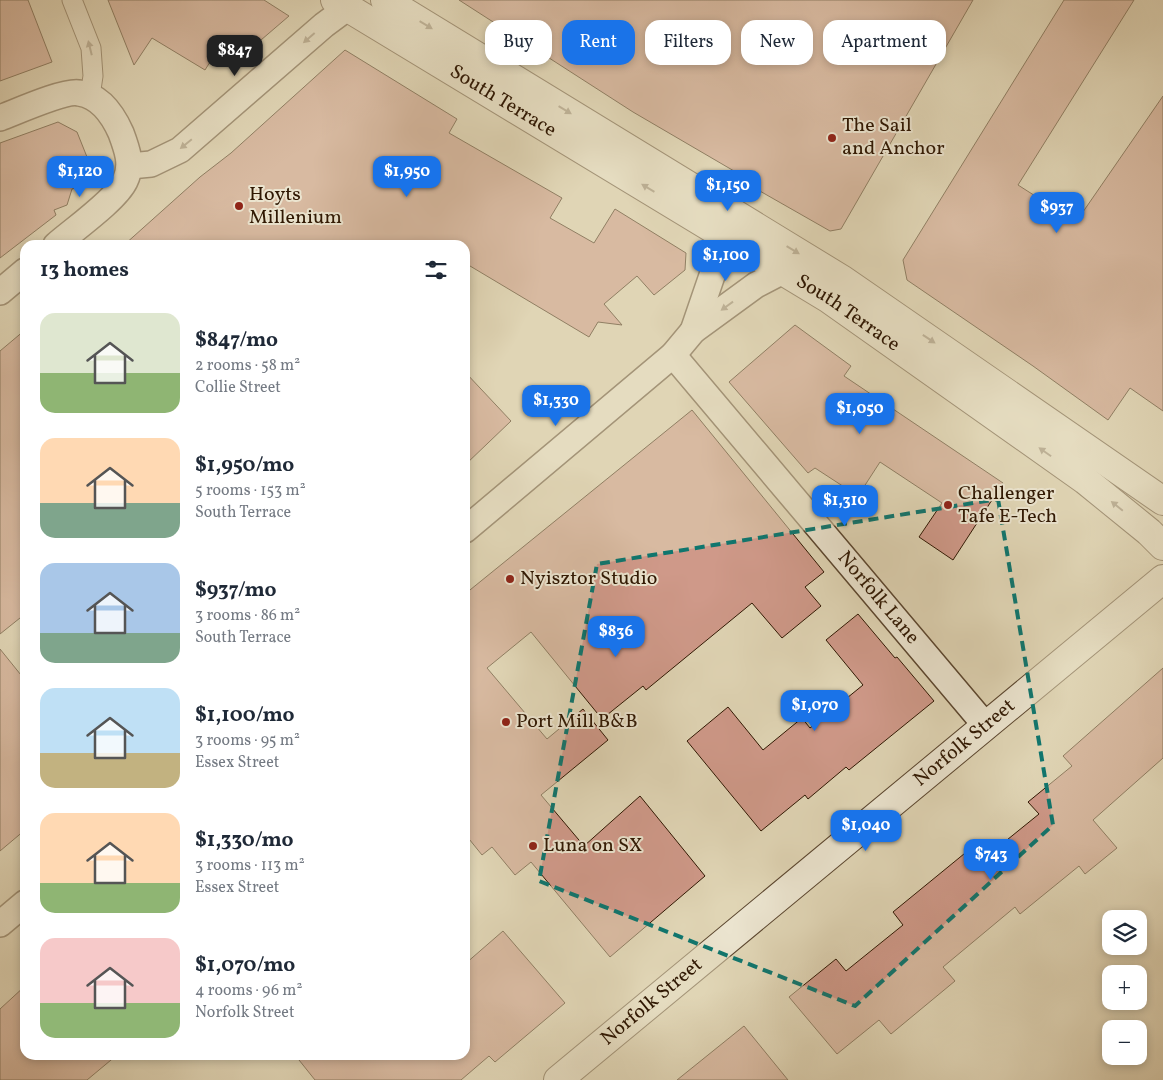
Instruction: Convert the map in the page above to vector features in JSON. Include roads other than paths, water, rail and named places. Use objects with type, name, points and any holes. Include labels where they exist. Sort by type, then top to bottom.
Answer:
[{"type":"street","points":[[72,0],[91,48],[94,76],[90,96]]},
{"type":"street","name":"South Terrace","points":[[385,0],[843,280],[1163,501]]},
{"type":"street","points":[[130,166],[150,164],[180,150],[324,26],[341,4]]},
{"type":"street","name":"South Terrace","points":[[341,4],[829,299],[1085,480],[1149,532],[1163,546]]},
{"type":"street","points":[[0,118],[77,92],[90,96],[107,108],[118,125],[130,166],[125,180],[117,193],[62,240]]},
{"type":"street","points":[[693,331],[717,261],[717,230]]},
{"type":"street","points":[[470,526],[673,355],[693,331],[756,285],[784,271]]},
{"type":"street","points":[[0,292],[20,275]]},
{"type":"street","name":"Norfolk Lane","points":[[673,355],[986,726]]},
{"type":"street","name":"Norfolk Street","points":[[558,1080],[1163,579]]},
{"type":"street","points":[[0,924],[20,907]]},
{"type":"place","name":"The Sail and Anchor","points":[[832,138]]},
{"type":"place","name":"Hoyts Millenium","points":[[239,206]]},
{"type":"place","name":"Challenger Tafe E-Tech","points":[[948,505]]},
{"type":"place","name":"Nyisztor Studio","points":[[510,579]]},
{"type":"place","name":"Port Mill B&B","points":[[506,722]]},
{"type":"place","name":"Luna on SX","points":[[533,846]]}]
